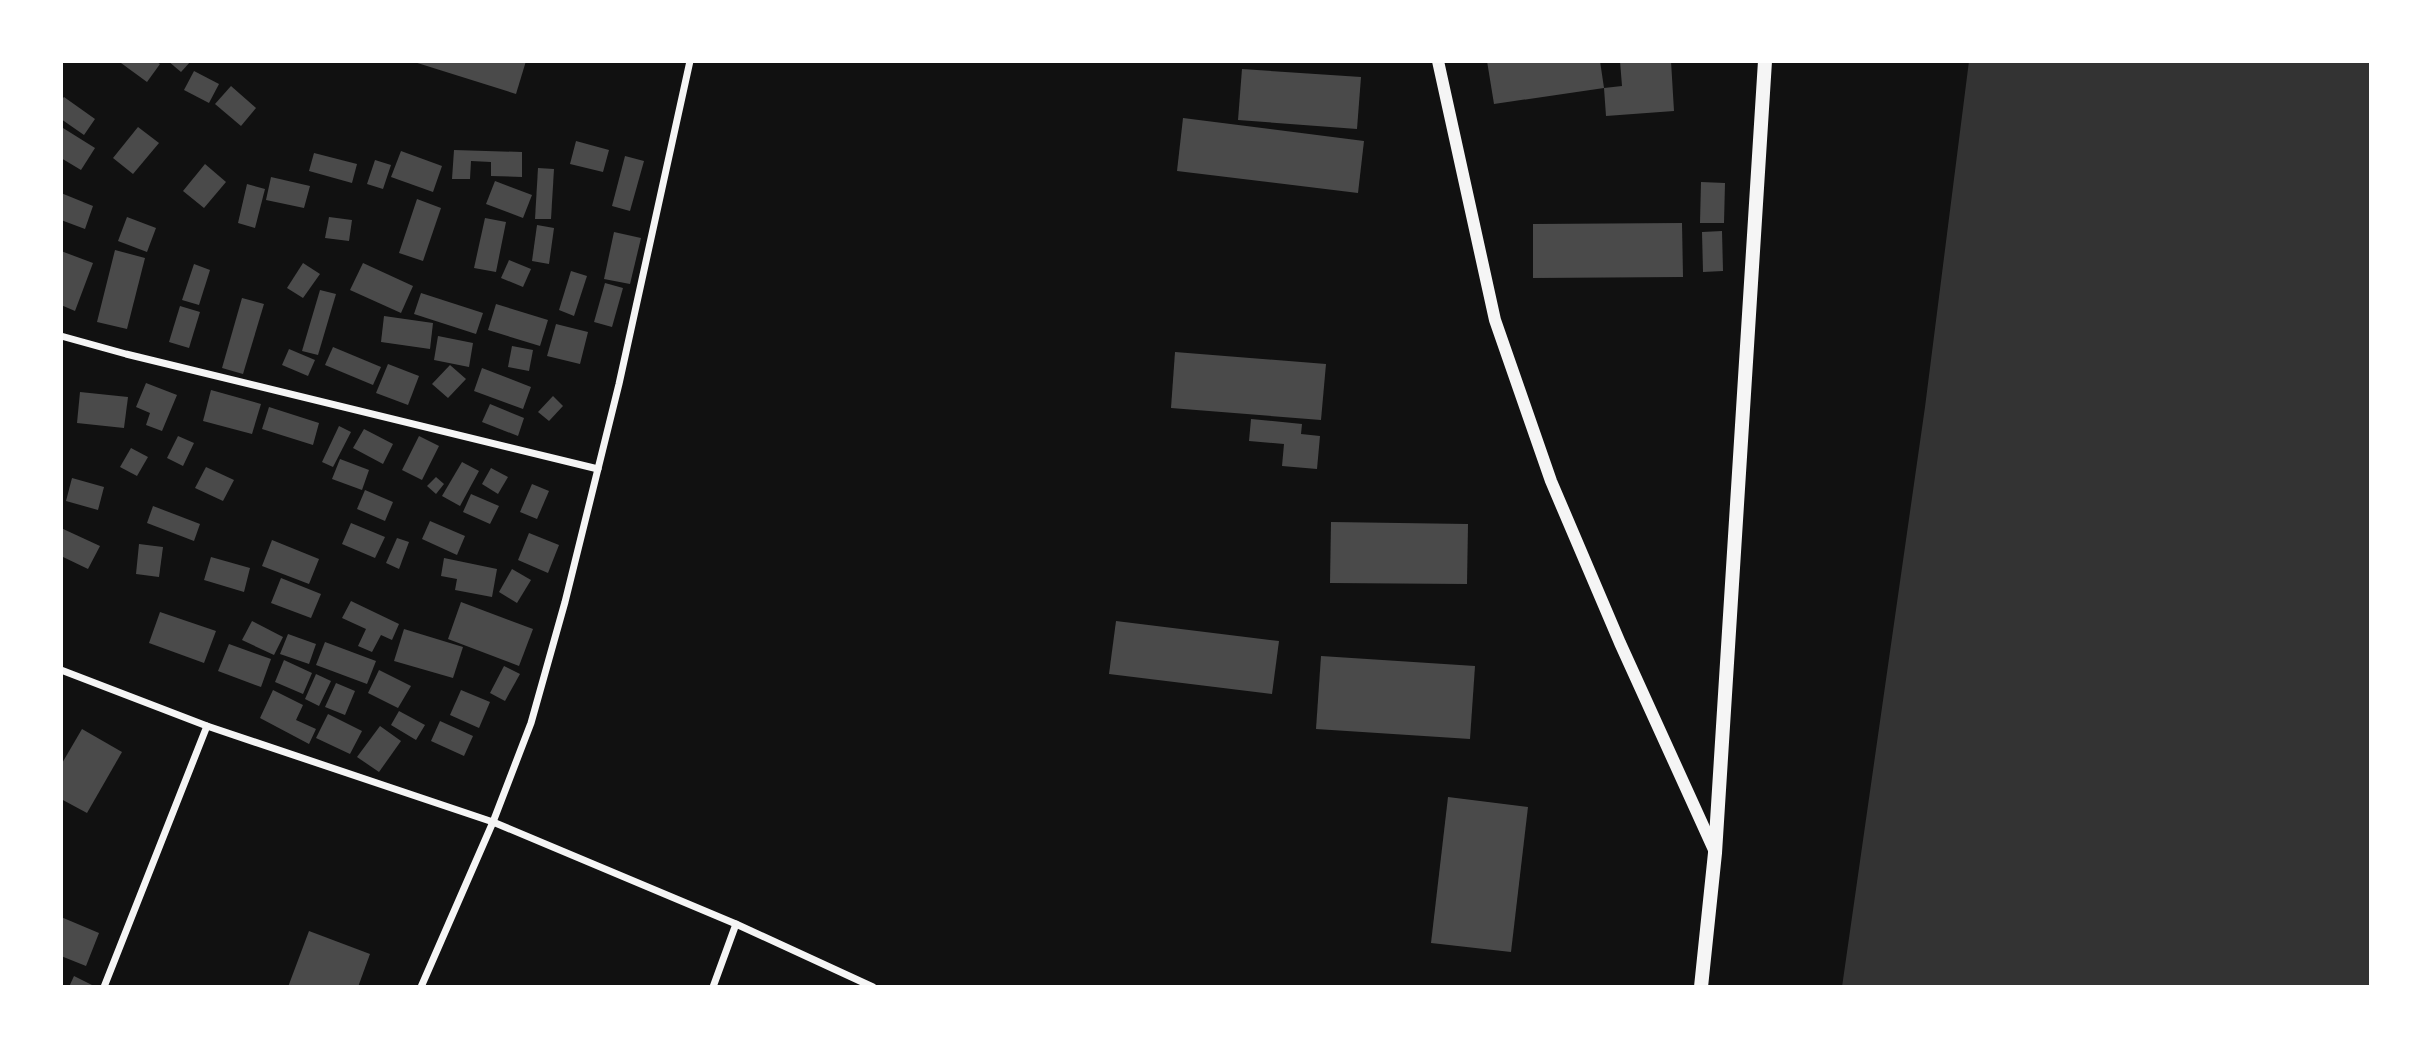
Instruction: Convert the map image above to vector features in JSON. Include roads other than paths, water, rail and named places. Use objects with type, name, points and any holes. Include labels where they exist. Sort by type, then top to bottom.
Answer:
[{"type":"main road","points":[[1701,987],[1716,853],[1765,61]]},
{"type":"street","points":[[421,987],[493,822],[531,723],[565,602],[619,384],[690,61]]},
{"type":"street","points":[[1438,61],[1495,320],[1551,481],[1625,655],[1716,853]]},
{"type":"street","points":[[61,336],[598,469]]},
{"type":"street","points":[[61,670],[207,726],[493,822],[736,925],[873,987]]},
{"type":"street","points":[[104,987],[207,726]]},
{"type":"street","points":[[713,987],[736,925]]}]
